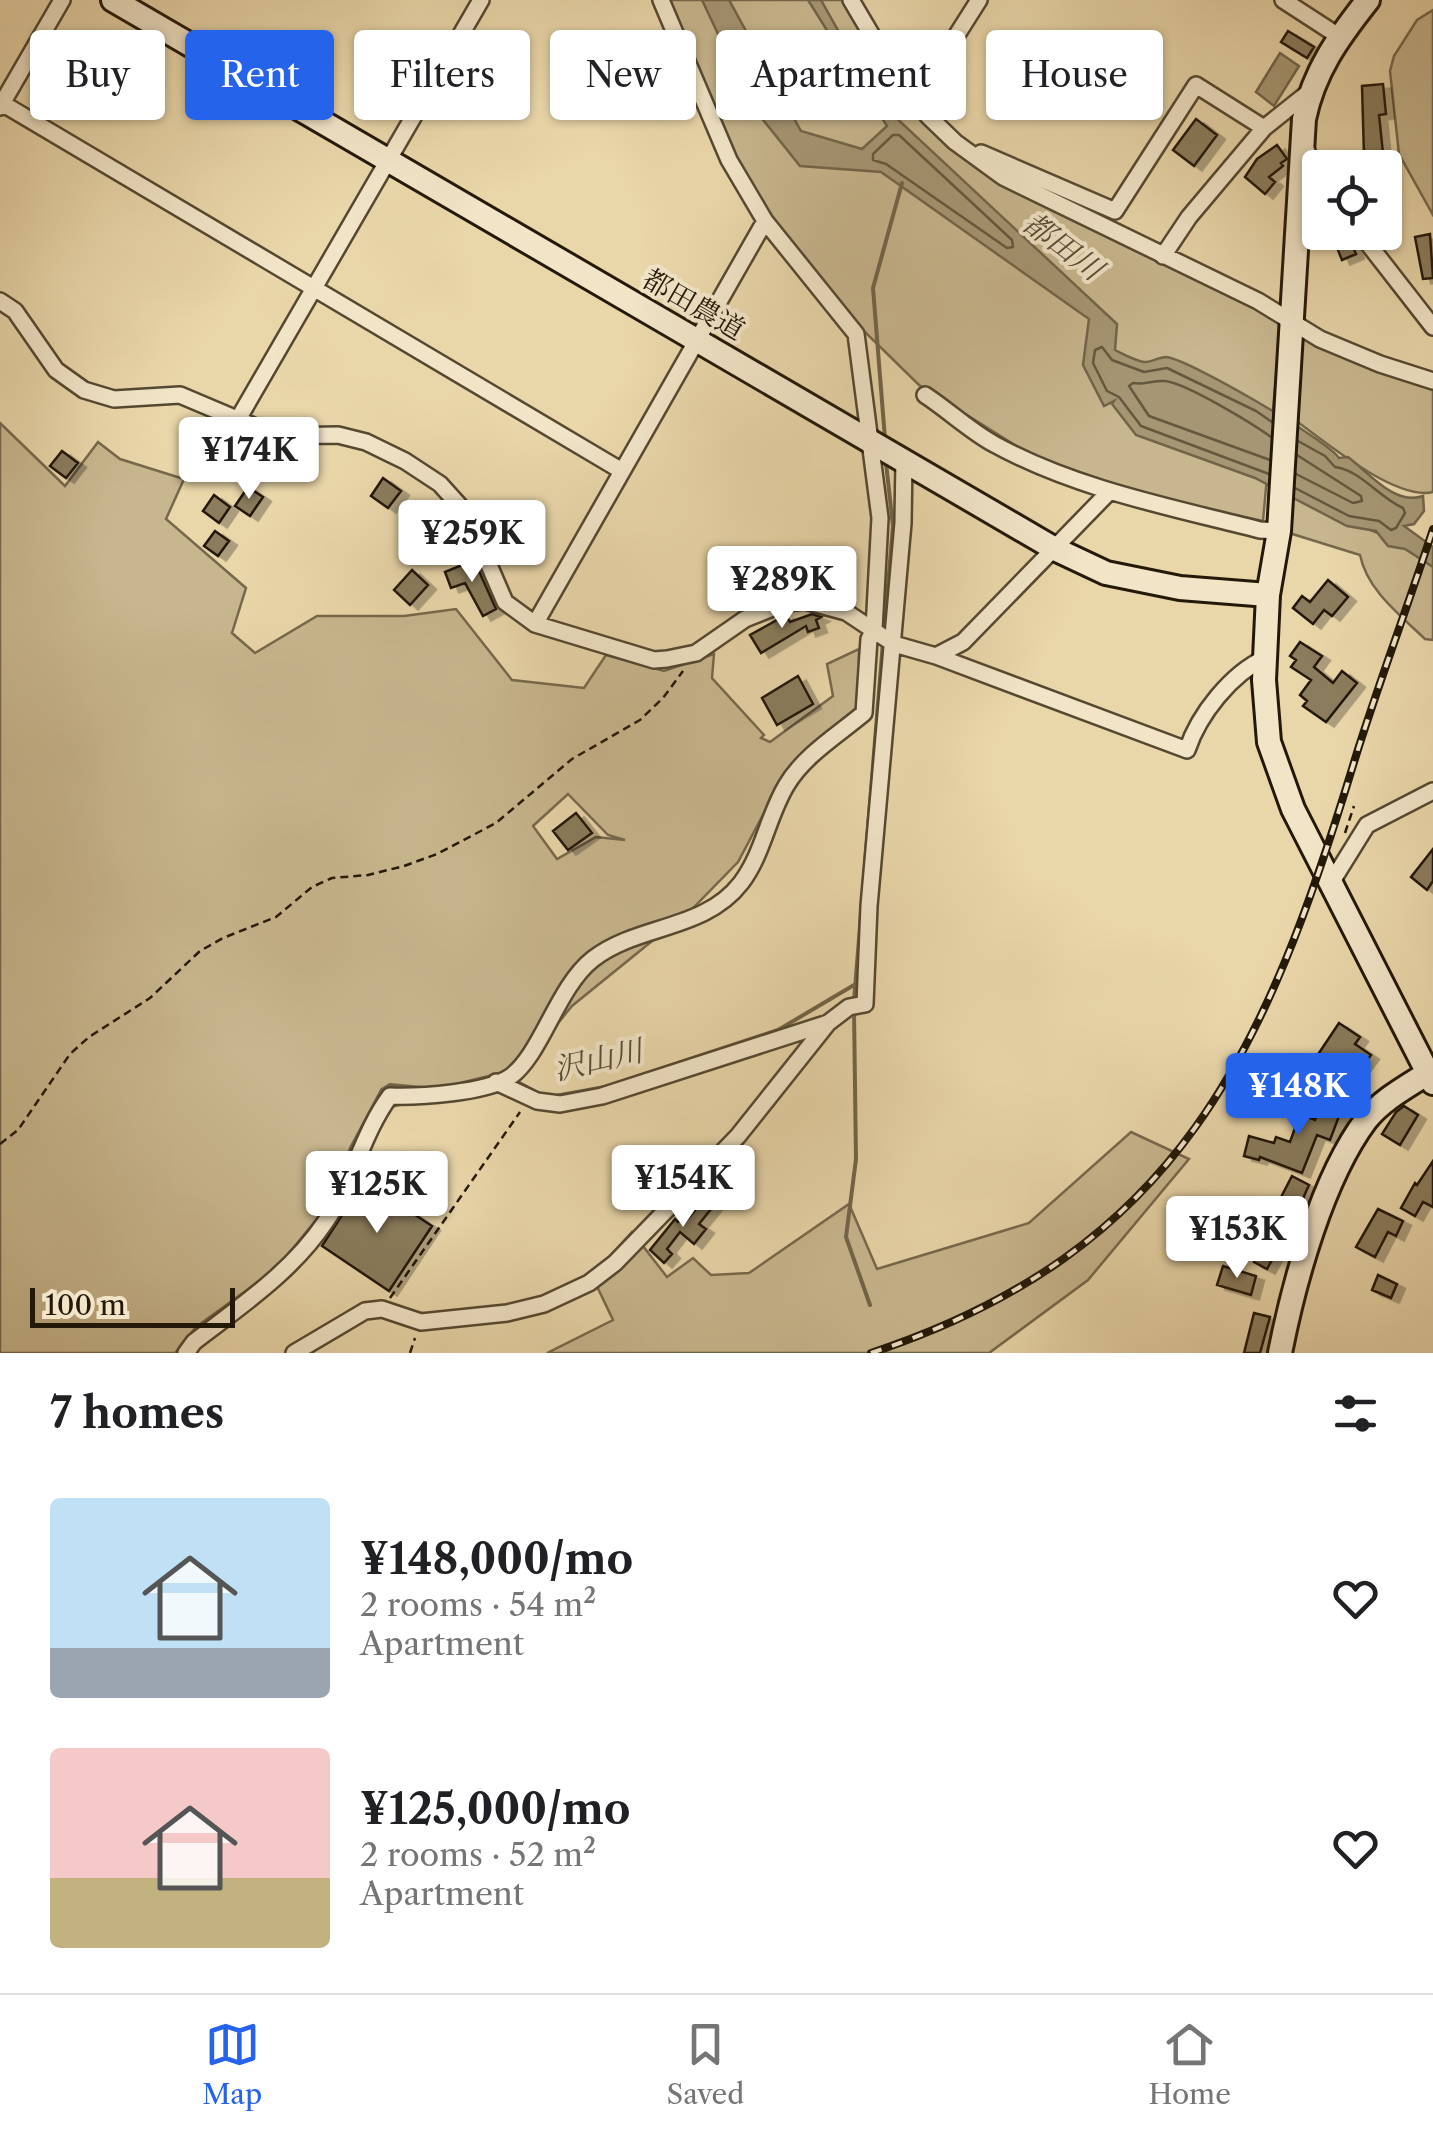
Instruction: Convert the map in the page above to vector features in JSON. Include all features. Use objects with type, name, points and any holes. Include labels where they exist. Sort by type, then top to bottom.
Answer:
[{"type":"street","points":[[62,0],[1,104],[622,471]]},
{"type":"street","name":"都田農道","points":[[113,0],[1055,549],[1106,573],[1180,588],[1268,595]]},
{"type":"street","points":[[237,421],[481,0]]},
{"type":"street","points":[[661,0],[722,144],[765,222],[856,334],[903,523],[884,636]]},
{"type":"street","points":[[851,0],[870,30]]},
{"type":"street","points":[[961,30],[980,0]]},
{"type":"street","points":[[1283,0],[1340,36]]},
{"type":"street","points":[[1280,1353],[1292,1292],[1305,1252],[1348,1150],[1368,1118],[1389,1098],[1430,1078],[1292,810],[1269,742],[1265,658],[1268,595],[1279,530],[1304,119],[1323,62],[1368,0]]},
{"type":"street","points":[[954,142],[1116,211],[1196,85],[1264,128]]},
{"type":"street","points":[[1163,256],[1189,217],[1264,128],[1310,92]]},
{"type":"street","points":[[933,120],[954,142],[1028,192],[1163,256],[1292,326],[1380,364],[1433,381]]},
{"type":"street","points":[[1304,144],[1307,150]]},
{"type":"street","points":[[535,624],[765,222]]},
{"type":"street","points":[[1373,250],[1433,327]]},
{"type":"street","points":[[0,300],[15,310],[56,370],[84,390],[114,399],[180,395],[277,436],[338,435],[366,442],[440,484],[467,514],[505,602],[535,624],[654,660],[696,653],[745,619],[786,602],[806,601],[825,605],[884,636],[1187,750],[1194,726],[1204,713],[1251,665],[1265,658]]},
{"type":"street","points":[[925,394],[991,442],[1110,491],[1260,530],[1279,530]]},
{"type":"street","points":[[503,1079],[530,1098],[560,1104],[602,1096],[828,1023],[857,1005],[871,888],[884,636],[880,518],[886,450]]},
{"type":"street","points":[[936,656],[963,642],[1110,491]]},
{"type":"street","points":[[186,1353],[194,1342],[280,1277],[325,1223],[374,1118],[390,1096],[430,1098],[503,1079],[535,1045],[563,994],[594,959],[612,948],[712,909],[741,883],[785,786],[799,767],[864,713],[870,639],[884,636]]},
{"type":"street","points":[[1331,883],[1368,826],[1433,791]]},
{"type":"street","points":[[294,1353],[365,1311],[382,1309],[422,1322],[507,1313],[544,1304],[589,1283],[615,1263],[738,1136],[828,1023]]},
{"type":"path","points":[[0,1144],[18,1130],[70,1054],[89,1037],[150,998],[200,951],[276,918],[312,887],[332,878],[404,866],[437,854],[496,823],[572,760],[640,720],[663,698],[696,653]]},
{"type":"path","points":[[382,1309],[530,1098]]},
{"type":"path","points":[[410,1353],[422,1322]]},
{"type":"shaded area","points":[[669,0],[852,0],[871,30],[716,30],[716,120],[940,120],[970,160],[1281,321],[1263,521],[1153,498],[1031,455],[919,385],[824,292],[749,184],[701,92],[696,78],[696,30],[679,30]]},
{"type":"shaded area","points":[[1433,10],[1433,215],[1402,159],[1402,150],[1399,150],[1390,71],[1394,56],[1417,20]]},
{"type":"shaded area","points":[[1300,336],[1388,375],[1433,386],[1433,492],[1400,488],[1381,479],[1295,420]]},
{"type":"shaded area","points":[[0,423],[65,486],[98,442],[120,459],[184,479],[166,519],[246,588],[232,633],[255,653],[317,616],[404,616],[456,609],[512,680],[584,688],[606,655],[664,671],[714,654],[712,678],[764,735],[761,738],[770,742],[833,696],[827,664],[859,649],[859,712],[773,796],[738,862],[694,907],[572,1006],[518,1072],[384,1109],[331,1209],[265,1287],[203,1330],[197,1353],[0,1353]],"holes":[[[568,794],[608,835],[625,840],[596,837],[557,859],[533,826]]]},
{"type":"shaded area","points":[[1289,496],[1433,556],[1433,640],[1425,639],[1386,601],[1370,580],[1360,555],[1286,532]]},
{"type":"shaded area","points":[[1131,1132],[1189,1159],[1088,1280],[989,1353],[547,1353],[613,1320],[592,1276],[632,1232],[667,1277],[693,1258],[711,1275],[749,1273],[849,1204],[877,1269],[1029,1223]]},
{"type":"water","points":[[702,0],[729,0],[745,30],[716,30]]},
{"type":"water","points":[[808,0],[821,0],[838,30],[827,30]]},
{"type":"water","points":[[1280,53],[1299,66],[1274,106],[1256,92]]},
{"type":"water","points":[[763,120],[795,120],[801,131],[862,149],[887,126],[883,120],[898,120],[1117,324],[1115,350],[1144,362],[1166,357],[1179,361],[1285,419],[1339,458],[1348,457],[1393,492],[1413,498],[1423,496],[1424,511],[1414,524],[1404,526],[1433,547],[1433,567],[1405,549],[1388,546],[1376,531],[1347,526],[1255,478],[1136,435],[1112,404],[1114,401],[1104,406],[1083,365],[1089,319],[881,172],[800,166]]},
{"type":"building","points":[[1288,31],[1314,47],[1307,58],[1281,42]]},
{"type":"building","points":[[1383,84],[1386,114],[1379,115],[1383,150],[1364,150],[1362,86]]},
{"type":"building","points":[[1196,119],[1217,135],[1194,166],[1173,150]]},
{"type":"building","points":[[1277,145],[1287,159],[1269,177],[1275,182],[1265,194],[1245,177],[1257,159]]},
{"type":"building","points":[[1430,234],[1433,278],[1423,279],[1415,237]]},
{"type":"building","points":[[1338,250],[1354,250],[1356,254],[1342,260]]},
{"type":"building","points":[[62,451],[78,463],[66,478],[50,466]]},
{"type":"building","points":[[383,478],[401,491],[388,508],[371,496]]},
{"type":"building","points":[[248,487],[263,497],[250,516],[235,506]]},
{"type":"building","points":[[214,495],[230,507],[219,523],[203,511]]},
{"type":"building","points":[[215,531],[229,541],[218,556],[204,546]]},
{"type":"building","points":[[474,560],[496,609],[483,616],[465,583],[451,588],[445,572]]},
{"type":"building","points":[[412,570],[428,585],[410,605],[394,590]]},
{"type":"building","points":[[1328,580],[1348,597],[1332,616],[1324,610],[1313,624],[1293,608],[1302,596],[1310,602]]},
{"type":"building","points":[[812,614],[821,617],[816,620],[819,628],[808,632],[806,626],[761,653],[750,635],[786,615],[790,622]]},
{"type":"building","points":[[1300,642],[1322,656],[1314,667],[1333,683],[1342,671],[1357,683],[1326,722],[1303,706],[1307,701],[1300,695],[1311,680],[1291,667],[1296,660],[1290,656]]},
{"type":"building","points":[[798,676],[813,704],[777,725],[762,698]]},
{"type":"building","points":[[576,813],[592,833],[568,850],[553,831]]},
{"type":"building","points":[[1433,849],[1433,881],[1427,890],[1411,877]]},
{"type":"building","points":[[1339,1023],[1360,1037],[1355,1044],[1371,1055],[1362,1067],[1356,1062],[1350,1070],[1342,1064],[1338,1070],[1317,1056]]},
{"type":"building","points":[[1325,1096],[1344,1103],[1330,1140],[1317,1135],[1302,1173],[1260,1157],[1259,1160],[1244,1156],[1249,1136],[1274,1143],[1276,1137],[1290,1142],[1300,1114],[1315,1120]]},
{"type":"building","points":[[1404,1106],[1418,1115],[1400,1145],[1382,1134]]},
{"type":"building","points":[[1433,1161],[1433,1207],[1423,1202],[1415,1216],[1401,1208]]},
{"type":"building","points":[[1292,1176],[1309,1185],[1301,1217],[1296,1232],[1288,1231],[1267,1269],[1254,1262],[1267,1237],[1275,1242],[1279,1201]]},
{"type":"building","points":[[364,1181],[432,1226],[389,1291],[322,1246]]},
{"type":"building","points":[[707,1196],[716,1203],[699,1224],[706,1229],[694,1244],[680,1232],[667,1249],[672,1254],[664,1263],[650,1250],[675,1219],[685,1222]]},
{"type":"building","points":[[1217,1200],[1243,1210],[1237,1225],[1211,1215]]},
{"type":"building","points":[[1378,1209],[1403,1221],[1396,1236],[1388,1232],[1375,1257],[1356,1247]]},
{"type":"building","points":[[1223,1266],[1256,1276],[1251,1295],[1217,1285]]},
{"type":"building","points":[[1378,1275],[1397,1284],[1391,1298],[1372,1290]]},
{"type":"building","points":[[1254,1313],[1270,1317],[1260,1353],[1244,1353]]},
{"type":"waterway","points":[[885,439],[873,288],[902,183]]},
{"type":"waterway","points":[[884,633],[893,526],[886,463]]},
{"type":"waterway","points":[[854,1001],[883,642]]},
{"type":"waterway","name":"沢山川","points":[[555,1096],[605,1087],[778,1030],[854,985]]},
{"type":"waterway","points":[[854,1011],[856,1159],[846,1237],[870,1305]]},
{"type":"waterway","name":"沢山川","points":[[447,1087],[496,1075]]},
{"type":"waterway","name":"沢山川","points":[[514,1080],[541,1095]]},
{"type":"waterway","name":"沢山川","points":[[329,1202],[351,1148],[382,1090],[390,1085],[422,1088]]},
{"type":"waterway","name":"沢山川","points":[[287,1257],[325,1210]]},
{"type":"waterway","name":"沢山川","points":[[176,1353],[197,1327],[258,1283]]},
{"type":"railway","points":[[871,1353],[977,1310],[1065,1258],[1137,1197],[1196,1126],[1245,1047],[1286,960],[1322,864],[1433,529]]},
{"type":"water label","name":"都田川","points":[[1063,246]]}]
